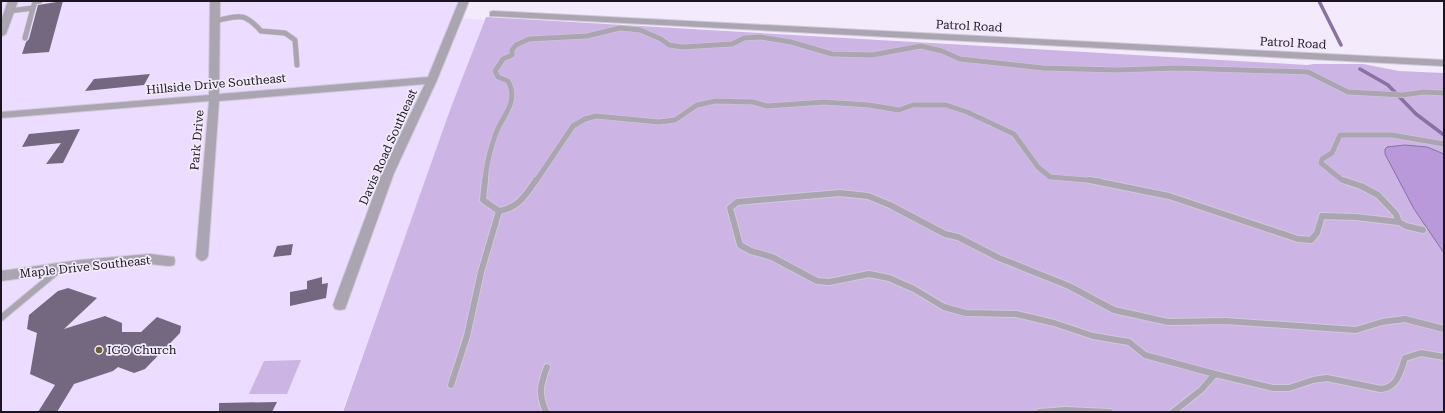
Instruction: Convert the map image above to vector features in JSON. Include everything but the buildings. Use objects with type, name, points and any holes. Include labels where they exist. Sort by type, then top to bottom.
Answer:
[{"type":"street","points":[[1,34],[13,1]]},
{"type":"street","name":"Park Drive","points":[[202,256],[214,98],[216,21],[215,1]]},
{"type":"street","name":"Davis Road Southeast","points":[[340,305],[388,173],[432,80],[464,1]]},
{"type":"street","name":"Patrol Road","points":[[493,14],[1444,63]]},
{"type":"street","name":"Hillside Drive Southeast","points":[[1,115],[432,80]]},
{"type":"street","name":"Maple Drive Southeast","points":[[1,276],[62,267],[150,259],[169,261]]},
{"type":"lane","points":[[24,38],[35,2],[40,1]]},
{"type":"lane","points":[[9,11],[33,8]]},
{"type":"lane","points":[[216,21],[244,17],[250,19],[261,31],[269,33],[285,33],[295,40],[297,65]]},
{"type":"lane","points":[[1423,230],[1406,226],[1399,222],[1341,215],[1322,216],[1317,233],[1311,240],[1298,239],[1163,195],[1098,181],[1050,177],[1038,167],[1014,134],[967,112],[946,105],[928,104],[913,105],[899,110],[869,105],[824,102],[767,106],[753,102],[716,101],[698,105],[675,120],[659,122],[596,116],[585,118],[573,126],[528,193],[511,210],[499,211],[483,200],[485,178],[496,133],[512,101],[513,91],[508,81],[498,77],[495,71],[503,59],[512,55],[512,50],[516,45],[529,40],[587,36],[620,28],[640,30],[661,38],[668,45],[682,47],[732,44],[744,38],[760,37],[791,42],[806,48],[832,54],[872,55],[922,46],[942,50],[960,59],[1043,68],[1117,70],[1178,68],[1308,72],[1332,86],[1348,92],[1403,96],[1423,92],[1444,93]]},
{"type":"lane","points":[[1399,222],[1396,214],[1378,195],[1362,186],[1342,180],[1322,164],[1322,159],[1332,152],[1340,135],[1361,133],[1396,136],[1427,139],[1444,144]]},
{"type":"lane","points":[[1444,329],[1405,319],[1382,322],[1356,330],[1225,321],[1168,322],[1114,310],[1069,286],[999,258],[958,237],[944,234],[890,205],[868,196],[840,193],[782,198],[737,202],[730,208],[740,244],[751,251],[772,257],[818,281],[829,282],[869,274],[889,278],[914,289],[944,307],[966,313],[1016,314],[1093,336],[1129,342],[1146,355],[1265,387],[1289,388],[1297,384],[1326,378],[1373,389],[1387,388],[1396,383],[1405,358],[1421,353],[1444,356]]},
{"type":"lane","points":[[451,385],[467,336],[481,272],[496,226],[499,211]]},
{"type":"lane","points":[[1,318],[62,267]]},
{"type":"lane","points":[[546,412],[538,390],[547,367]]},
{"type":"lane","points":[[1173,412],[1201,390],[1215,374]]},
{"type":"lane","points":[[1039,412],[1065,410],[1110,412]]},
{"type":"shaded area","points":[[1,1],[468,1],[460,18],[484,20],[342,412],[1,412]]},
{"type":"shaded area","points":[[486,17],[1307,65],[1363,64],[1399,71],[1444,73],[1444,412],[343,412],[450,110]]},
{"type":"shaded area","points":[[1405,145],[1427,147],[1444,154],[1444,253],[1414,209],[1385,154],[1385,149],[1387,147]]},
{"type":"shaded area","points":[[301,360],[287,394],[249,394],[264,361]]},
{"type":"waterway","points":[[1319,1],[1341,45]]},
{"type":"waterway","points":[[1360,69],[1388,85],[1416,114],[1444,135]]},
{"type":"place","name":"IGO Church","points":[[99,350]]}]
